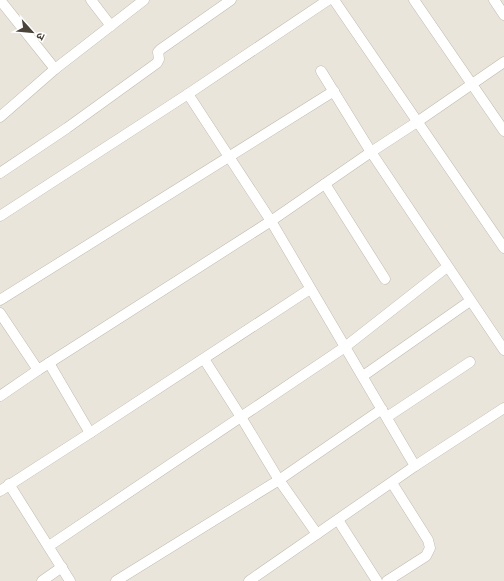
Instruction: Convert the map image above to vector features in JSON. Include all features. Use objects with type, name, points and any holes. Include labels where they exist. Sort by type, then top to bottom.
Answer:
[{"type":"street","points":[[0,0],[55,69]]},
{"type":"street","points":[[91,0],[111,26]]},
{"type":"street","points":[[0,116],[55,69],[144,0]]},
{"type":"street","points":[[0,174],[157,63],[159,59],[158,52],[161,49],[231,0]]},
{"type":"street","points":[[0,216],[188,94],[328,0]]},
{"type":"street","points":[[334,0],[504,248]]},
{"type":"street","points":[[414,0],[504,131]]},
{"type":"street","points":[[494,0],[504,15]]},
{"type":"street","points":[[0,396],[38,370],[271,221],[504,62]]},
{"type":"street","points":[[321,71],[371,152],[504,350]]},
{"type":"street","points":[[0,300],[334,91]]},
{"type":"street","points":[[188,94],[271,221],[415,466]]},
{"type":"street","points":[[325,184],[385,279]]},
{"type":"street","points":[[49,546],[346,347],[447,267]]},
{"type":"street","points":[[0,490],[310,289]]},
{"type":"street","points":[[363,376],[470,301]]},
{"type":"street","points":[[0,313],[38,370]]},
{"type":"street","points":[[204,359],[279,480],[317,534]]},
{"type":"street","points":[[116,581],[384,413],[470,362]]},
{"type":"street","points":[[49,363],[90,433]]},
{"type":"street","points":[[249,581],[415,466],[504,408]]},
{"type":"street","points":[[387,581],[426,556],[430,548],[428,540],[392,483]]},
{"type":"street","points":[[9,484],[70,581]]},
{"type":"street","points":[[338,520],[377,581]]},
{"type":"street","points":[[42,581],[62,567]]},
{"type":"shaded area","points":[[0,0],[504,0],[504,581],[0,581]]}]
